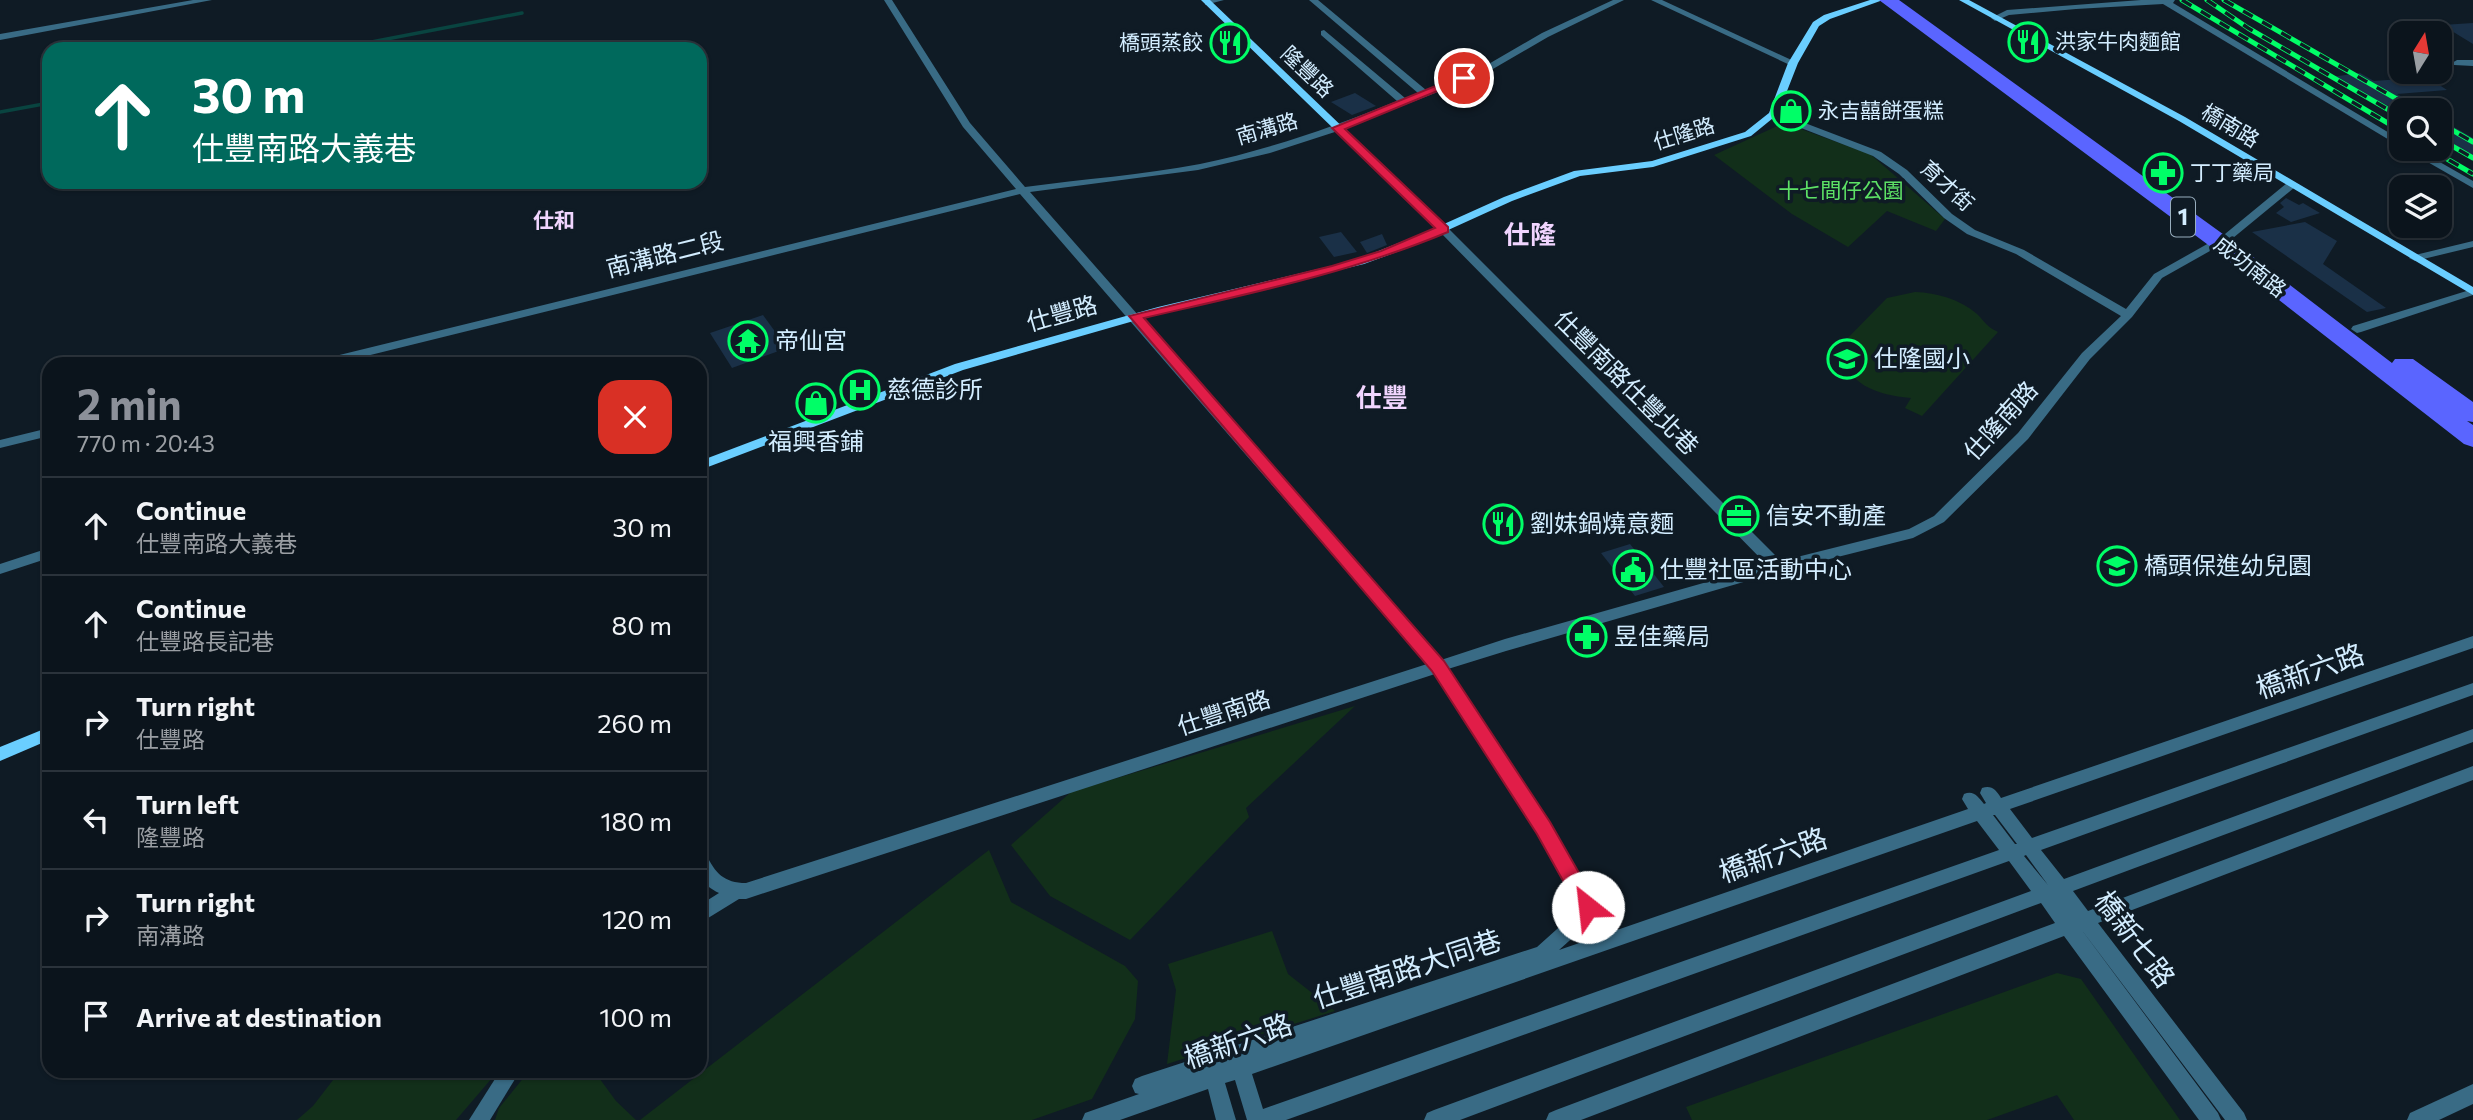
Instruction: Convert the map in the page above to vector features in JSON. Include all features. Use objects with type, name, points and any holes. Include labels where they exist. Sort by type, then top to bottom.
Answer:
[{"type":"main road","name":"成功南路","points":[[1888,0],[2224,239],[2357,329],[2473,414]]},
{"type":"main road","name":"成功南路","points":[[1903,0],[2224,239],[2473,438]]},
{"type":"street","points":[[0,37],[208,0]]},
{"type":"street","points":[[888,0],[966,125],[1080,258],[1136,316],[1438,666]]},
{"type":"street","points":[[1206,1],[1220,0]]},
{"type":"street","points":[[1313,0],[1425,94]]},
{"type":"street","name":"南溝路","points":[[1023,190],[1198,167],[1338,128],[1483,71],[1545,35],[1620,0]]},
{"type":"street","points":[[1656,0],[1793,63]]},
{"type":"street","points":[[1773,114],[1793,63],[1816,24],[1879,0]]},
{"type":"street","name":"橋南路","points":[[1963,0],[2182,119],[2472,292]]},
{"type":"street","points":[[1995,18],[2048,9],[2179,0]]},
{"type":"street","name":"隆豐路","points":[[1206,1],[1443,229]]},
{"type":"street","points":[[2163,1],[2389,137]]},
{"type":"street","points":[[1324,33],[1404,102]]},
{"type":"street","points":[[2457,63],[2473,63]]},
{"type":"street","name":"仕隆路","points":[[1443,229],[1508,199],[1578,173],[1653,164],[1748,134],[1773,114]]},
{"type":"street","name":"育才街","points":[[1773,114],[1877,154],[1903,172],[1948,216],[1971,232],[2020,252],[2128,315]]},
{"type":"street","points":[[2431,161],[2473,185]]},
{"type":"street","name":"仕隆南路","points":[[1778,567],[1913,533],[1939,519],[2023,436],[2086,356],[2128,315],[2158,276],[2224,239],[2291,185]]},
{"type":"street","name":"南溝路二段","points":[[348,357],[1023,190]]},
{"type":"street","name":"仕豐路","points":[[707,463],[959,367],[1136,316],[1336,269],[1385,254],[1443,229]]},
{"type":"street","name":"仕豐南路仕豐北巷","points":[[1443,229],[1778,567]]},
{"type":"street","points":[[2416,258],[2473,244]]},
{"type":"street","points":[[2357,329],[2472,292]]},
{"type":"street","points":[[0,444],[42,434]]},
{"type":"street","points":[[0,569],[42,555]]},
{"type":"street","name":"仕豐南路","points":[[735,892],[770,885],[1438,666],[1778,567]]},
{"type":"street","name":"橋新六路","points":[[1240,1061],[1984,802],[2473,642]]},
{"type":"street","name":"仕豐南路大同巷","points":[[1142,1086],[1212,1071],[1543,953],[1583,918],[1588,907],[1544,828],[1438,666]]},
{"type":"street","points":[[1240,1061],[1258,1120],[2473,689]]},
{"type":"street","points":[[1434,1120],[2473,735]]},
{"type":"street","points":[[0,754],[42,736]]},
{"type":"street","points":[[1556,1120],[2473,773]]},
{"type":"street","name":"橋新七路","points":[[1984,802],[2053,890],[2086,919],[2237,1120]]},
{"type":"street","points":[[707,871],[713,881],[735,892]]},
{"type":"street","name":"橋新七路","points":[[2053,890],[2068,926],[2211,1120]]},
{"type":"street","points":[[707,910],[735,892]]},
{"type":"street","points":[[1212,1071],[1226,1120]]},
{"type":"street","name":"橋新六路","points":[[1092,1120],[1212,1071]]},
{"type":"street","points":[[479,1120],[506,1078]]},
{"type":"street","points":[[2417,1120],[2473,1094]]},
{"type":"green space","name":"十七間仔公園","points":[[1784,123],[1870,154],[1945,219],[1936,231],[1887,211],[1848,247],[1792,214],[1714,155]]},
{"type":"green space","points":[[1915,292],[1940,295],[1956,301],[1998,332],[1922,416],[1905,408],[1911,398],[1874,390],[1856,379],[1848,371],[1838,348],[1887,298]]},
{"type":"green space","points":[[1355,706],[1246,808],[1249,817],[1130,940],[1050,896],[1011,845],[1071,792]]},
{"type":"green space","points":[[989,850],[1011,902],[1125,966],[1138,981],[1135,1019],[1092,1099],[1032,1120],[640,1120],[694,1078],[707,1078],[707,1068]]},
{"type":"green space","points":[[1272,931],[1288,974],[1335,1011],[1167,1064],[1176,990],[1168,964]]},
{"type":"green space","points":[[2057,973],[2081,979],[2180,1120],[2074,1120],[2057,1095],[1987,1120],[1692,1120],[1686,1107]]},
{"type":"green space","points":[[335,1078],[492,1078],[456,1120],[297,1120],[313,1106]]},
{"type":"green space","points":[[523,1078],[599,1078],[616,1101],[636,1120],[495,1120],[499,1108]]},
{"type":"building","points":[[2473,23],[2473,44],[2452,31],[2452,24]]},
{"type":"building","points":[[2360,73],[2374,81],[2389,80],[2389,84],[2438,84],[2447,90],[2397,94],[2404,98],[2389,98],[2389,111],[2331,77]]},
{"type":"building","points":[[1355,93],[1376,106],[1352,115],[1331,102]]},
{"type":"building","points":[[2452,126],[2473,138],[2473,160],[2452,148]]},
{"type":"building","points":[[2286,198],[2299,205],[2303,203],[2320,213],[2291,222],[2276,213],[2284,207],[2280,203]]},
{"type":"building","points":[[2305,222],[2337,241],[2323,264],[2386,308],[2367,312],[2252,232]]},
{"type":"building","points":[[1341,232],[1357,252],[1334,257],[1319,237]]},
{"type":"building","points":[[1382,234],[1387,245],[1367,253],[1360,242]]},
{"type":"building","name":"帝仙宮","points":[[763,315],[787,348],[732,368],[710,333]]},
{"type":"building","name":"仕豐社區活動中心","points":[[1630,544],[1664,587],[1635,596],[1601,553]]},
{"type":"waterway","points":[[371,42],[522,13]]},
{"type":"waterway","points":[[0,112],[42,104]]},
{"type":"railway","points":[[2182,0],[2389,124]]},
{"type":"railway","points":[[2207,0],[2248,28],[2389,110]]},
{"type":"railway","points":[[2224,0],[2395,98]]},
{"type":"railway","points":[[2452,130],[2473,142]]},
{"type":"railway","points":[[2452,146],[2473,158]]},
{"type":"railway","points":[[2451,161],[2473,174]]},
{"type":"place","name":"洪家牛肉麵館","points":[[2028,42]]},
{"type":"place","name":"橋頭蒸餃","points":[[1230,43]]},
{"type":"place","name":"永吉囍餅蛋糕","points":[[1791,111]]},
{"type":"place","name":"丁丁藥局","points":[[2163,173]]},
{"type":"place","name":"帝仙宮","points":[[748,341]]},
{"type":"place","name":"仕隆國小","points":[[1847,359]]},
{"type":"place","name":"慈德診所","points":[[860,390]]},
{"type":"place","name":"福興香鋪","points":[[816,403]]},
{"type":"place","name":"信安不動產","points":[[1739,516]]},
{"type":"place","name":"劉妹鍋燒意麵","points":[[1503,524]]},
{"type":"place","name":"橋頭保進幼兒園","points":[[2117,566]]},
{"type":"place","name":"仕豐社區活動中心","points":[[1633,570]]},
{"type":"place","name":"昱佳藥局","points":[[1587,637]]},
{"type":"district","name":"仕和","points":[[554,221]]},
{"type":"district","name":"仕隆","points":[[1530,235]]},
{"type":"district","name":"仕豐","points":[[1382,398]]},
{"type":"route","points":[[1464,78],[1338,128],[1443,229],[1385,254],[1336,269],[1136,316],[1438,666],[1544,828],[1588,907]]}]
